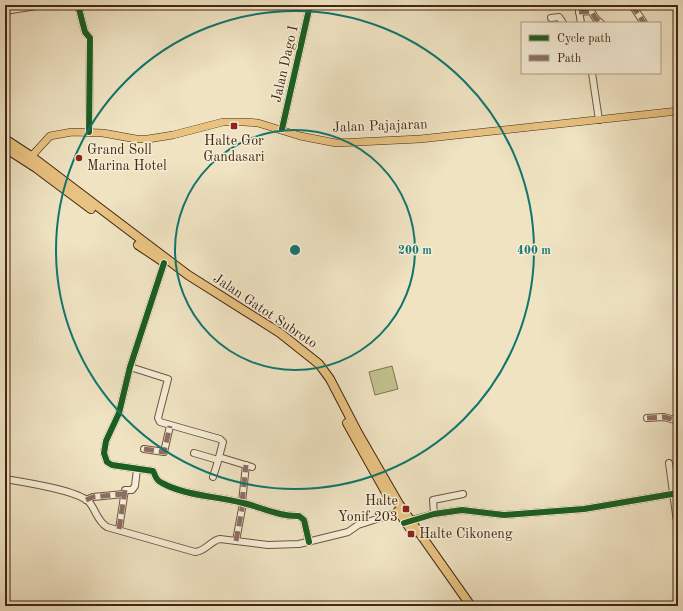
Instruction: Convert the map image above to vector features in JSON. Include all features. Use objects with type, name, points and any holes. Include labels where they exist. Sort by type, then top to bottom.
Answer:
[{"type":"highway","name":"Jalan Gatot Subroto","points":[[5,139],[29,159],[166,261],[216,296],[279,336],[315,366],[326,380],[354,436],[407,521],[462,600],[471,606]]},
{"type":"highway","name":"Jalan Gatot Subroto","points":[[5,148],[29,159]]},
{"type":"main road","name":"Jalan Pajajaran","points":[[29,159],[50,136],[72,132],[89,132],[148,139],[173,135],[223,122],[258,123],[282,129],[300,136],[336,143],[420,139],[678,111]]},
{"type":"street","points":[[5,11],[44,5]]},
{"type":"street","points":[[78,5],[85,32],[90,38],[89,132]]},
{"type":"street","name":"Jalan Dago I","points":[[282,129],[310,5]]},
{"type":"street","points":[[578,5],[580,22]]},
{"type":"street","points":[[632,5],[643,22]]},
{"type":"street","points":[[579,12],[591,11],[600,22]]},
{"type":"street","points":[[551,18],[559,16],[562,22]]},
{"type":"street","points":[[592,74],[599,120]]},
{"type":"street","points":[[166,261],[130,368],[119,413],[106,441],[104,453],[106,460],[112,465],[154,471],[157,480],[184,491],[243,503],[285,516],[301,517],[309,542]]},
{"type":"street","points":[[130,368],[168,379],[158,418],[162,423],[221,440],[223,442],[213,477]]},
{"type":"street","points":[[647,418],[664,417],[678,421]]},
{"type":"street","points":[[144,449],[164,452],[170,426]]},
{"type":"street","points":[[194,453],[249,466],[236,541]]},
{"type":"street","points":[[669,463],[676,494],[678,529]]},
{"type":"street","points":[[119,529],[125,490],[132,490],[135,487],[138,469]]},
{"type":"street","points":[[5,479],[56,490],[86,500],[104,525],[195,552],[205,549],[218,540],[280,546],[309,542],[348,532],[358,525],[401,511]]},
{"type":"street","points":[[86,500],[93,497],[124,494]]},
{"type":"street","points":[[434,514],[433,500],[463,494]]},
{"type":"street","points":[[407,521],[434,514],[469,510],[504,515],[584,509],[676,494]]},
{"type":"green space","points":[[392,366],[398,389],[375,395],[369,372]]},
{"type":"marked path","points":[[632,5],[643,22]]},
{"type":"marked path","points":[[579,12],[591,11],[600,22]]},
{"type":"marked path","points":[[647,418],[664,417],[678,421]]},
{"type":"marked path","points":[[144,449],[164,452],[170,426]]},
{"type":"marked path","points":[[242,502],[246,465]]},
{"type":"marked path","points":[[119,529],[125,490]]},
{"type":"marked path","points":[[86,500],[93,497],[124,494]]},
{"type":"marked path","points":[[236,541],[243,503]]},
{"type":"cycle path","points":[[78,5],[85,32],[90,38],[89,132]]},
{"type":"cycle path","points":[[282,129],[310,5]]},
{"type":"cycle path","points":[[164,263],[130,367],[119,413],[106,441],[104,453],[107,462],[112,465],[153,471],[160,482],[181,491],[243,503],[285,515],[299,516],[304,520],[309,542]]},
{"type":"cycle path","points":[[404,523],[434,514],[462,510],[504,515],[584,509],[678,493]]},
{"type":"place","name":"Halte Gor Gandasari","points":[[234,126]]},
{"type":"place","name":"Grand Soll Marina Hotel","points":[[79,158]]},
{"type":"place","name":"Halte Yonif 203","points":[[406,509]]},
{"type":"place","name":"Halte Cikoneng","points":[[411,534]]}]
